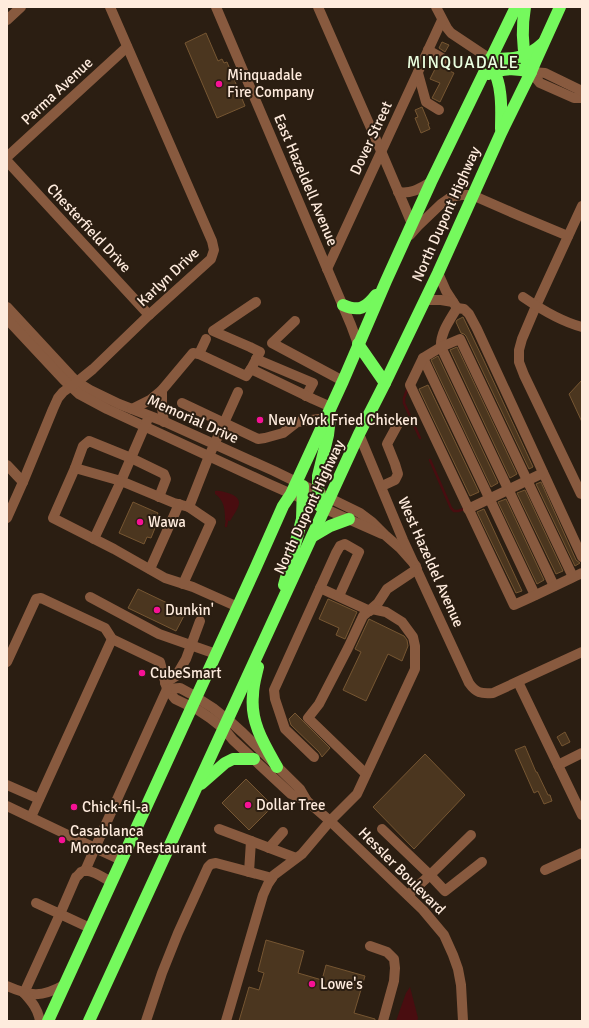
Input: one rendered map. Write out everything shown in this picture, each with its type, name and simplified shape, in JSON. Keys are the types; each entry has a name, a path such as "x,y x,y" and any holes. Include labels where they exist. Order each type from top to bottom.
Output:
{"highway":[{"name":"North Dupont Highway","path":"48,1021 284,506 299,484 328,412 431,182 516,7"},
{"path":"525,7 523,25 525,55 531,72"},
{"name":"North Dupont Highway","path":"89,1021 313,536 324,502 385,383 438,273 472,195 531,72 560,7"},
{"path":"501,132 500,92 495,71 490,59 514,58 525,55 537,49 544,42"},
{"path":"482,76 495,71 513,69 531,72"},
{"path":"343,306 349,308 360,308 369,304 386,281"},
{"path":"358,344 385,383"},
{"path":"324,502 318,476 328,435 328,412"},
{"path":"275,619 302,519 303,499 299,484"},
{"path":"313,536 330,526 349,519"},
{"path":"262,646 253,693 253,714 261,738 277,767"},
{"path":"196,789 225,763 233,759 254,759"}],"street":[{"path":"7,20 21,7"},
{"name":"Karlyn Drive","path":"7,518 24,482 58,398 211,259 214,250 212,241 110,7"},
{"name":"East Hazeldell Avenue","path":"216,7 358,344"},
{"path":"318,7 412,224"},
{"path":"436,7 442,20 451,33 490,59"},
{"name":"Dover Street","path":"327,268 442,20"},
{"name":"Parma Avenue","path":"7,157 127,47"},
{"path":"428,50 444,59"},
{"path":"531,72 545,72 582,91"},
{"path":"531,72 540,83 574,98 582,98"},
{"path":"418,73 426,102 439,110"},
{"name":"Chesterfield Drive","path":"7,161 149,315"},
{"path":"398,192 412,192 431,182"},
{"path":"402,246 418,226 441,204 451,197 461,195 472,195 568,236"},
{"path":"582,206 536,306 519,350 519,362 524,375 582,494"},
{"path":"438,273 446,291 455,305"},
{"path":"523,297 536,306 582,327"},
{"path":"425,300 441,300 464,309 469,314 582,556"},
{"path":"132,409 150,400 162,390 193,353 199,354 246,376 260,352 213,332 256,302"},
{"path":"455,305 440,341 440,347 554,586"},
{"name":"Memorial Drive","path":"7,307 74,384 79,394 92,402 291,494 303,499 324,502 360,513 400,548 417,568"},
{"name":"Memorial Drive","path":"7,319 74,384 132,409 150,415 299,484 349,519 385,536"},
{"path":"295,321 272,343 343,381"},
{"path":"199,354 206,339"},
{"path":"460,340 527,480 577,575 514,605 410,385 422,358 440,347 460,340"},
{"path":"422,358 535,595"},
{"path":"256,359 313,383 306,396"},
{"path":"251,369 306,396 328,412"},
{"path":"162,390 164,422"},
{"path":"150,569 210,456 238,392"},
{"path":"182,403 258,439 283,433 297,422 328,412"},
{"path":"94,539 150,415"},
{"path":"382,486 395,480 398,474 387,444 399,422"},
{"name":"West Hazeldel Avenue","path":"359,434 382,486 403,540 468,683 474,690 484,694 493,693 518,682"},
{"path":"159,497 166,480 164,474 131,458 89,441 83,446 53,518 114,549 165,578 194,587 238,607"},
{"path":"7,465 24,482"},
{"path":"75,468 121,481 184,506 211,522 183,584"},
{"path":"468,509 543,472"},
{"path":"314,757 285,729 275,699 274,690 340,546 345,544 359,552 339,596"},
{"path":"366,774 308,718 319,704 363,616 378,603 387,589 417,568"},
{"path":"226,1021 263,895 268,884 274,875 302,854 330,821 357,794 415,669 415,646 413,637 402,622 386,612 371,610 320,588"},
{"path":"90,597 159,634 216,654"},
{"path":"7,662 36,599 41,598 106,628 112,639 160,662 166,686"},
{"path":"85,871 166,686 176,676 186,659 200,622"},
{"path":"31,817 112,639"},
{"path":"582,652 518,682 582,815"},
{"name":"Hessler Boulevard","path":"166,686 175,699 194,702 213,708 226,725 233,740 291,794 307,801 330,821 424,910 444,935 458,969 461,985 463,1021"},
{"name":"Hessler Boulevard","path":"226,725 244,733 300,789 307,801"},
{"path":"558,765 582,753"},
{"path":"7,785 39,799"},
{"path":"7,806 121,860"},
{"path":"219,829 296,858"},
{"path":"382,829 445,891 482,862"},
{"path":"269,848 283,832"},
{"path":"408,895 471,835"},
{"path":"250,872 251,841"},
{"path":"545,870 582,853"},
{"path":"146,1021 162,973 178,933 208,867 211,864 216,863 272,878"},
{"path":"24,993 76,877 80,872 90,871 111,882"},
{"path":"36,903 90,928"},
{"path":"370,946 387,952 394,959 394,981 383,1021"},
{"path":"7,986 24,993 39,994 47,993 64,986"},
{"path":"24,993 35,1005 40,1021"}],"shaded area":[{"path":"215,491 234,495 239,501 239,505 230,521 225,520 223,505 218,496 215,494"},
{"path":"410,987 418,1018 417,1021 396,1021 406,993"}],"building":[{"name":"Minquadale Fire Company","path":"206,33 218,61 222,59 224,63 227,62 245,106 217,118 185,43"},
{"path":"442,42 449,45 445,52 439,48"},
{"path":"437,65 454,73 440,102 432,98 440,83 430,79"},
{"path":"422,107 430,129 421,133 415,118 418,117 415,110"},
{"path":"463,317 533,467 529,469 466,336 461,333 456,322"},
{"path":"457,347 517,474 510,478 450,350"},
{"path":"438,356 498,483 491,487 431,360"},
{"path":"582,380 582,422 569,394"},
{"path":"428,385 479,492 470,496 419,389"},
{"path":"541,482 576,560 580,563 575,566 536,484"},
{"path":"525,490 563,571 556,574 517,493"},
{"path":"506,499 544,580 537,584 498,502"},
{"name":"Wawa","path":"133,502 158,513 155,520 157,523 151,538 147,537 144,544 119,533"},
{"path":"484,509 522,591 516,593 477,512"},
{"name":"Dunkin'","path":"138,589 186,612 176,631 128,608"},
{"path":"328,599 357,612 345,639 336,635 339,628 319,619"},
{"path":"369,619 404,636 407,640 408,646 402,661 388,654 366,701 343,690 361,652 355,649"},
{"path":"295,713 330,748 322,757 319,752 291,725 289,719"},
{"path":"565,732 570,742 562,746 557,737"},
{"path":"525,746 536,772 552,801 544,804 538,791 534,793 515,750"},
{"path":"425,754 465,795 414,849 373,807"},
{"name":"Dollar Tree","path":"246,779 273,806 249,830 222,803"},
{"name":"Lowe's","path":"266,940 304,951 298,973 322,980 326,965 365,976 354,1013 375,1019 375,1021 239,1021 249,987 259,990 264,973 258,971"}],"waterway":[{"path":"407,390 404,403 420,438"},
{"path":"430,460 451,508 454,511 464,509"},
{"path":"226,526 227,520"}],"place":[{"name":"Minquadale Fire Company","path":"219,84"},
{"name":"New York Fried Chicken","path":"260,420"},
{"name":"Wawa","path":"140,522"},
{"name":"Dunkin'","path":"157,610"},
{"name":"CubeSmart","path":"142,673"},
{"name":"Dollar Tree","path":"248,805"},
{"name":"Chick-fil-a","path":"74,807"},
{"name":"Casablanca Moroccan Restaurant","path":"62,840"},
{"name":"Lowe's","path":"312,984"}],"district":[{"name":"MINQUADALE","path":"463,62"}]}
